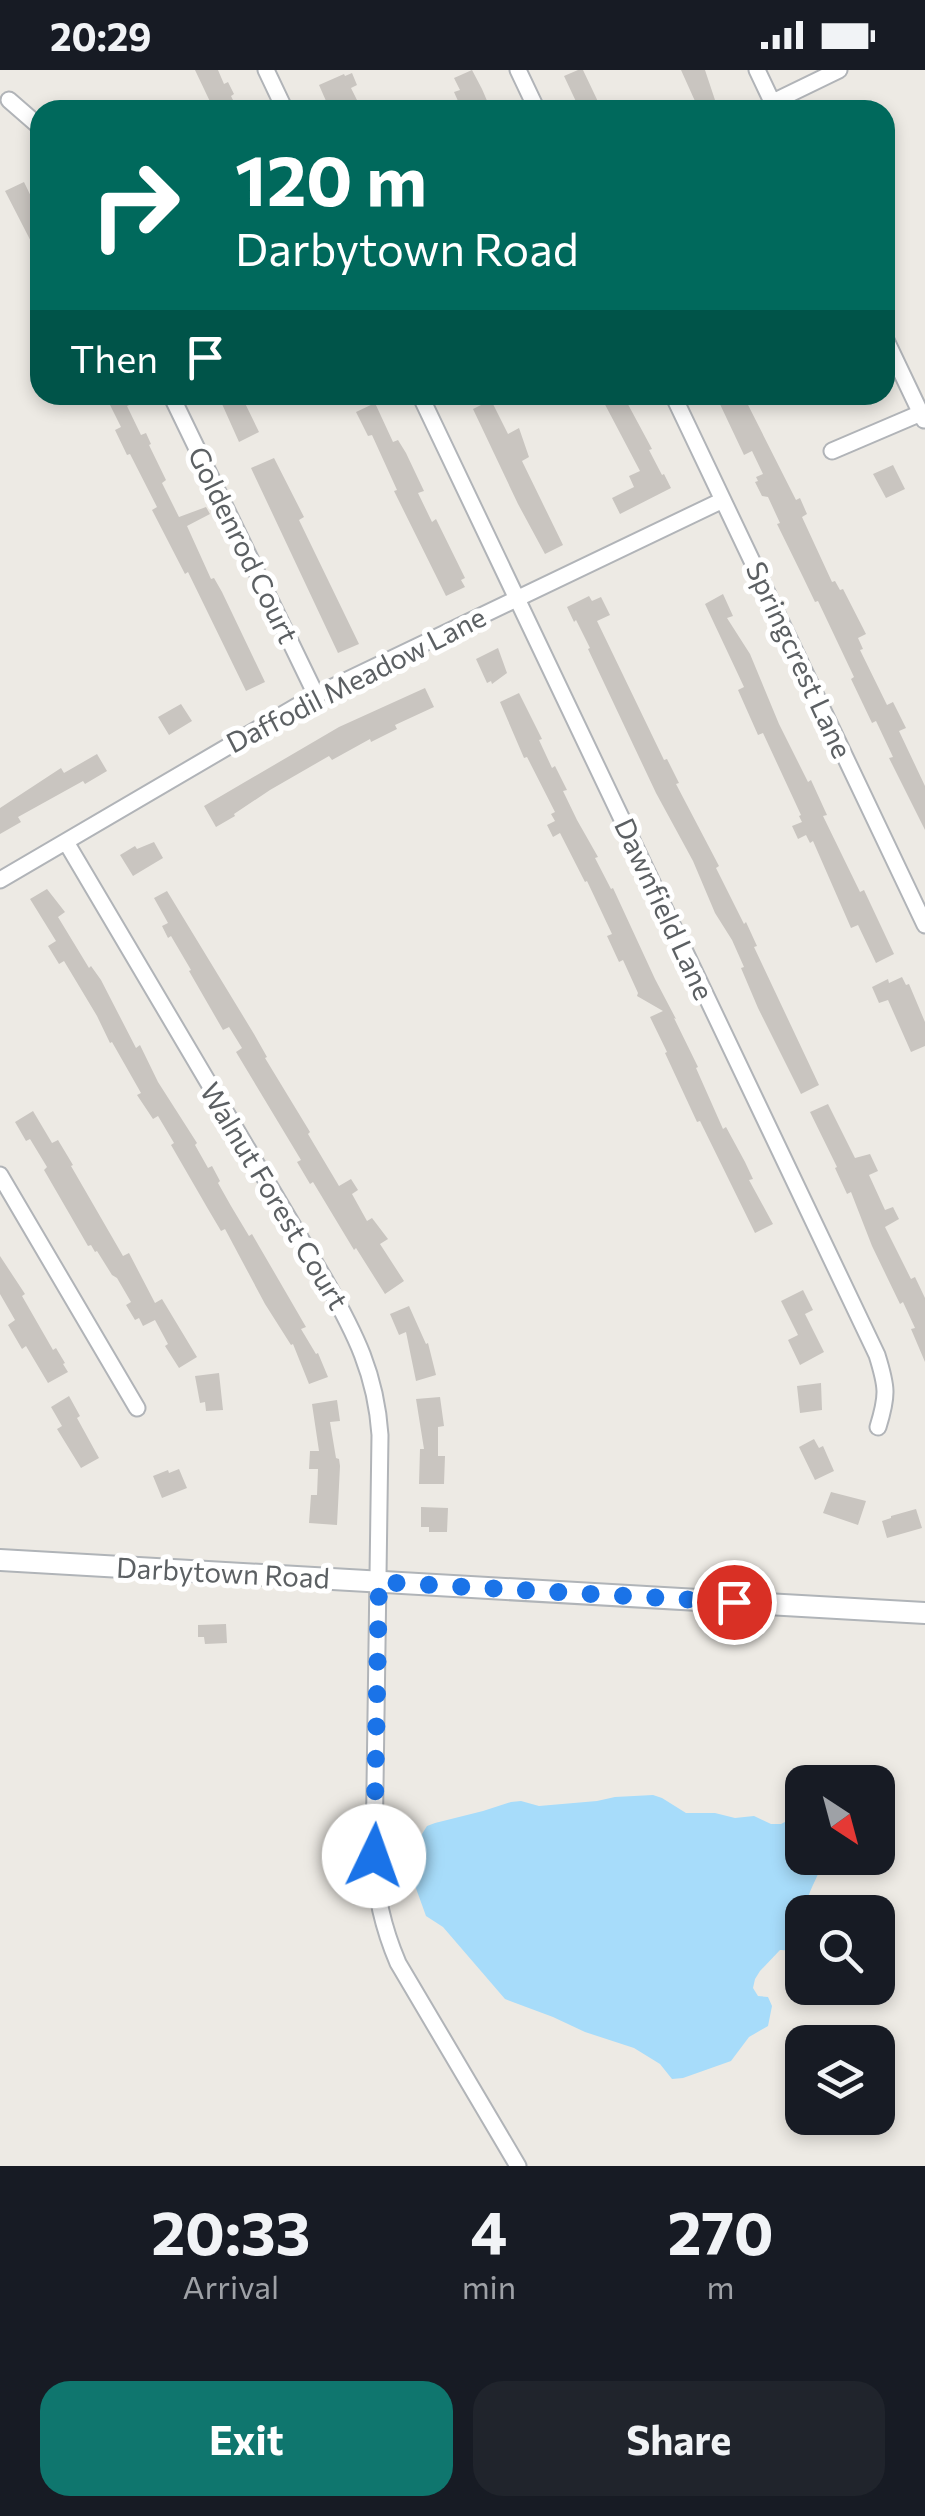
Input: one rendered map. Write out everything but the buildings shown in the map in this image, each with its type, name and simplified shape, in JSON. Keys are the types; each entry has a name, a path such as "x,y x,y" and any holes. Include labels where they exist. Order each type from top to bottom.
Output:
{"main road":[{"name":"Darbytown Road","path":"0,1560 925,1613"}],"street":[{"path":"266,70 280,100"},
{"path":"518,70 532,100"},
{"path":"757,70 771,100"},
{"path":"785,100 838,70"},
{"path":"10,100 30,118"},
{"path":"832,451 923,418 895,359"},
{"name":"Goldenrod Court","path":"176,405 316,695"},
{"name":"Dawnfield Lane","path":"425,405 876,1355 886,1390 878,1427"},
{"name":"Springcrest Lane","path":"678,405 925,924"},
{"name":"Daffodil Meadow Lane","path":"0,880 316,695 723,500"},
{"name":"Walnut Forest Court","path":"66,842 325,1280 364,1356 378,1418 374,1856 379,1909 398,1963 518,2166"},
{"path":"0,1175 137,1408"}],"water":[{"path":"653,1795 686,1813 754,1816 771,1824 785,1822 785,1875 817,1875 809,1895 785,1895 785,1950 780,1950 755,1979 753,1988 758,1996 768,1997 772,2006 768,2026 749,2037 731,2061 683,2078 672,2079 660,2064 634,2048 505,1999 443,1927 426,1916 409,1869 409,1860 422,1834 435,1823 511,1802 539,1806"}],"route":[{"path":"374,1856 379,1582 734,1602"}]}
